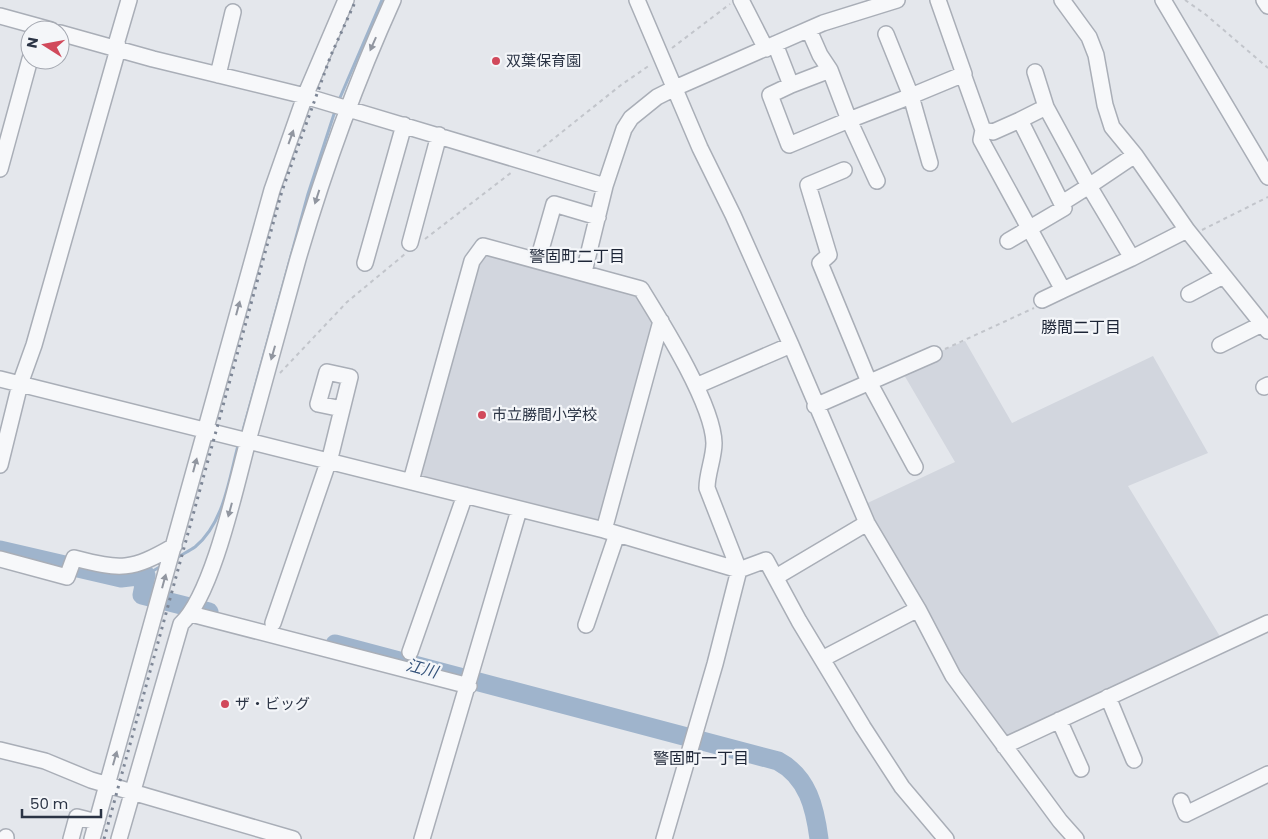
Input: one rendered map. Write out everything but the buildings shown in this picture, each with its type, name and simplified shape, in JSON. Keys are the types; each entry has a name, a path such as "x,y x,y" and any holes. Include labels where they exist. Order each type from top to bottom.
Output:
{"street":[{"path":"0,465 20,384 34,345 118,49 117,41 129,0"},
{"path":"92,839 272,190 304,96 346,0"},
{"path":"119,839 131,792 186,619 206,582 227,522 300,252 347,108 393,0"},
{"path":"637,0 791,346 815,406 867,523 918,609 953,676 1076,839"},
{"path":"741,0 791,85"},
{"path":"584,272 605,186 624,129 630,118 657,97 675,88 809,30 872,6 897,0"},
{"path":"938,0 984,130 982,140 1063,290"},
{"path":"1062,0 1089,37 1096,55 1105,104 1112,127 1135,154 1187,230 1265,327 1220,345"},
{"path":"1163,0 1268,177"},
{"path":"1264,0 1268,6"},
{"path":"218,75 232,12"},
{"path":"0,16 20,22"},
{"path":"809,30 820,55 830,70 849,120 877,181"},
{"path":"886,34 911,96 930,163"},
{"path":"70,36 347,108 605,186"},
{"path":"0,169 27,70"},
{"path":"830,70 770,95 789,145 963,74"},
{"path":"1035,72 1046,107 1089,186 1132,258"},
{"path":"984,130 992,132 1046,107"},
{"path":"1008,241 1064,208 1020,120"},
{"path":"365,263 404,125"},
{"path":"414,245 439,135"},
{"path":"1062,203 1135,154"},
{"path":"844,170 808,185 829,255 820,263 869,382 915,467"},
{"path":"538,260 554,204 598,216"},
{"path":"1042,300 1187,230"},
{"path":"411,481 472,261 483,246 641,289 661,321 696,386 714,444 707,478 707,488 738,570 715,664 664,839"},
{"path":"1189,294 1223,276"},
{"path":"586,625 661,321"},
{"path":"696,386 791,346"},
{"path":"815,406 934,354"},
{"path":"0,379 610,532 738,570 766,560 822,659 902,787 946,839"},
{"path":"273,623 328,462 342,409"},
{"path":"410,652 465,496"},
{"path":"422,839 520,510"},
{"path":"776,577 867,523"},
{"path":"0,560 66,577 74,558 111,567 127,567 147,562 174,546"},
{"path":"822,659 918,609"},
{"path":"155,616 186,619 469,686"},
{"path":"1004,746 1268,623"},
{"path":"1108,697 1134,760"},
{"path":"1059,720 1081,769"},
{"path":"0,750 45,761 108,785 293,839"},
{"path":"1181,801 1186,814 1268,774"},
{"path":"71,839 77,817 97,822"}],"path":[{"path":"279,374 346,302 414,245 525,162 621,84 662,57 736,0"},
{"path":"1185,0 1205,14 1268,68"}],"shaded area":[{"path":"483,246 641,289 661,321 604,530 411,481"},
{"path":"965,341 1012,423 1153,356 1208,453 1128,486 1224,643 1004,746 859,507 955,462 900,368"}],"waterway":[{"path":"339,100 382,0"},
{"path":"242,434 308,194 335,111"},
{"path":"175,559 195,547 213,525 229,484 239,442"},
{"name":"江川","path":"0,550 121,578 146,575 142,595 209,612"},
{"path":"146,575 163,565"},
{"name":"江川","path":"335,644 778,761 796,776 808,794 815,816 819,839"}],"railway":[{"path":"104,839 282,191 331,55 356,0"}],"place":[{"name":"双葉保育園","path":"496,61"},
{"name":"市立勝間小学校","path":"482,415"},
{"name":"ザ・ビッグ","path":"225,704"}],"district":[{"name":"警固町二丁目","path":"577,256"},
{"name":"勝間二丁目","path":"1081,327"},
{"name":"警固町一丁目","path":"701,758"}]}
